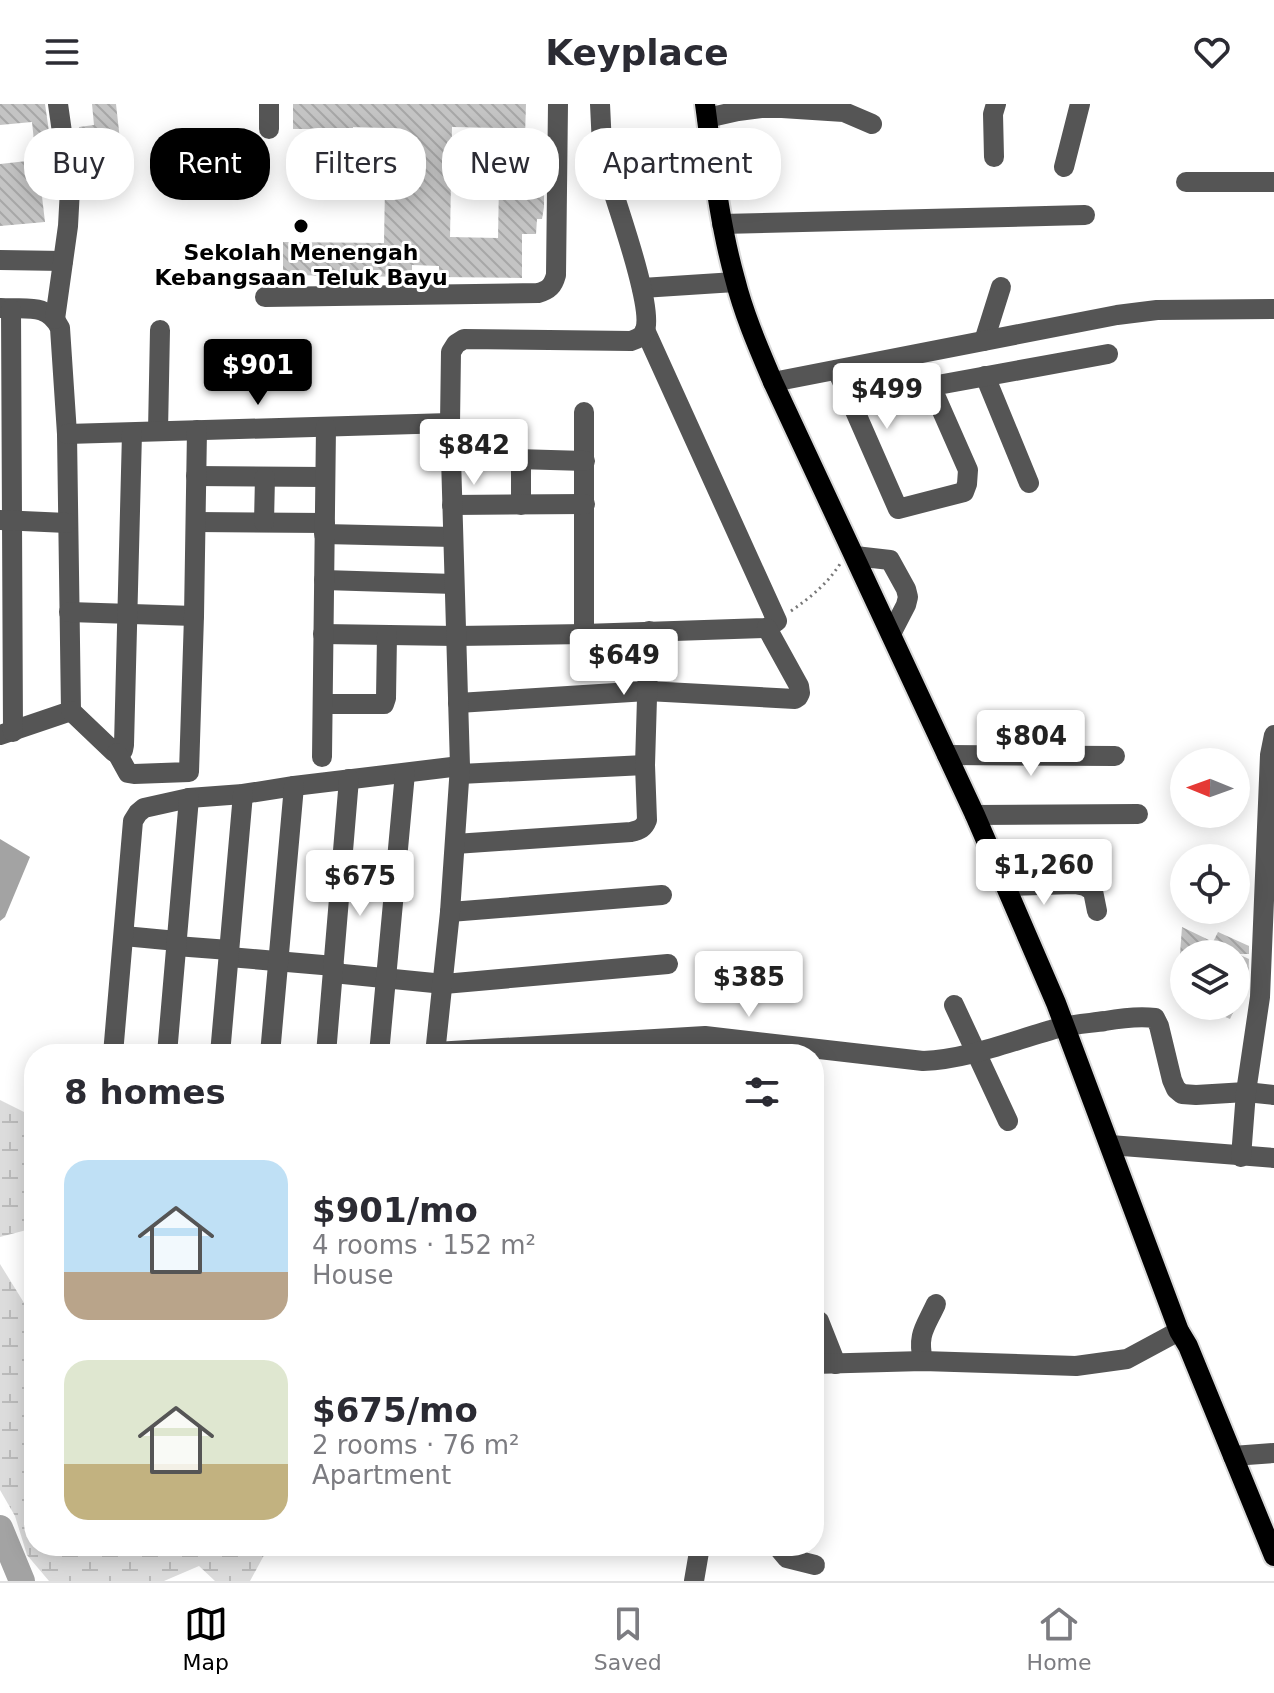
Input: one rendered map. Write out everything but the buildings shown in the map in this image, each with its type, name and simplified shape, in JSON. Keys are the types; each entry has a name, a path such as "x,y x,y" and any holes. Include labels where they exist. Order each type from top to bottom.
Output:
{"main road":[{"path":"706,111 722,224 735,282 753,335 1006,886 1065,1026 1179,1331 1188,1346 1274,1556"}],"street":[{"path":"55,319 70,189 58,104"},
{"path":"269,104 269,128"},
{"path":"265,297 538,293 548,290 556,275 558,104"},
{"path":"436,1044 444,984 460,770 450,423 451,352 464,339 631,341 640,338 645,330 662,287 605,166 600,104"},
{"path":"994,157 993,114 996,104"},
{"path":"1064,167 1080,104"},
{"path":"706,111 738,111 761,106 808,107 844,112 872,124"},
{"path":"1186,182 1274,182"},
{"path":"722,224 1085,215"},
{"path":"0,260 63,261"},
{"path":"662,287 735,282"},
{"path":"984,341 1001,287"},
{"path":"71,711 6,734 6,308 41,310 49,313 60,328 67,434 71,711 117,753 128,773 189,772 197,430"},
{"path":"773,382 1117,315 1157,310 1274,309"},
{"path":"158,431 160,330"},
{"path":"323,634 584,634 767,628 777,621 645,330"},
{"path":"850,401 1108,354"},
{"path":"837,370 898,509 964,492 967,484 968,470 931,386"},
{"path":"985,376 1029,483"},
{"path":"584,412 584,634"},
{"path":"67,434 450,423"},
{"path":"322,757 326,427"},
{"path":"117,753 123,750 124,745 132,433"},
{"path":"451,457 585,461"},
{"path":"521,459 521,505"},
{"path":"196,476 325,477"},
{"path":"264,522 265,477"},
{"path":"452,505 585,504"},
{"path":"6,520 67,523"},
{"path":"196,522 264,522 453,537"},
{"path":"853,552 890,560 906,589 906,605 891,634"},
{"path":"324,580 454,584"},
{"path":"69,612 194,616"},
{"path":"458,703 647,691 795,699 800,693 799,686 767,628"},
{"path":"455,844 639,830 645,826 649,631"},
{"path":"323,704 384,704 387,635"},
{"path":"1241,1157 1246,1092 1267,998 1270,755 1274,735"},
{"path":"947,755 1115,756"},
{"path":"114,1044 133,821 144,808 189,798 405,773 645,765"},
{"path":"380,1044 405,773"},
{"path":"327,1044 349,779"},
{"path":"271,1044 294,786"},
{"path":"221,1044 243,794"},
{"path":"168,1044 189,798"},
{"path":"975,815 1138,814"},
{"path":"1006,886 1085,886 1093,891 1097,911"},
{"path":"450,912 662,895"},
{"path":"124,936 386,979 444,984 668,964"},
{"path":"954,1005 1008,1121"},
{"path":"824,1054 939,1061 1065,1026 1132,1017 1155,1018 1172,1080 1182,1094 1246,1092 1274,1095"},
{"path":"1110,1145 1274,1158"},
{"path":"923,1361 920,1342 936,1304"},
{"path":"824,1364 923,1361 1076,1366 1127,1359 1179,1331"},
{"path":"824,1334 836,1364"},
{"path":"1233,1456 1274,1453"},
{"path":"694,1581 698,1556"},
{"path":"785,1556 815,1565"}],"path":[{"path":"801,604 827,582 853,552"}],"green space":[{"path":"0,1100 24,1112 24,1231 0,1237"},
{"path":"0,1264 24,1303 24,1545 15,1516 0,1490"},
{"path":"28,1556 264,1556 250,1581 215,1581 199,1566 164,1581 49,1581"}],"shaded area":[{"path":"0,839 30,857 5,917 0,921"}],"waterway":[{"path":"0,1528 22,1581"}],"place":[{"name":"Sekolah Menengah Kebangsaan Teluk Bayu","path":"301,226"}]}
